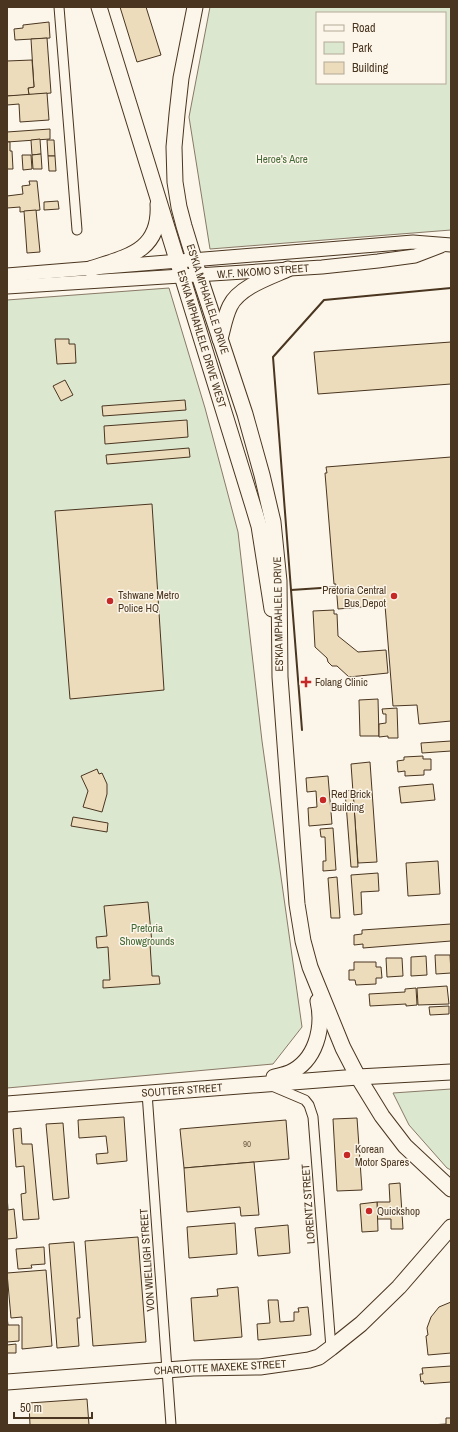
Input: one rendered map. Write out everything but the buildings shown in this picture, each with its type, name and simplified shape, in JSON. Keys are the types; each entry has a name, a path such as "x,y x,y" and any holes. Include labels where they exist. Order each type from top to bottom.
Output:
{"main road":[{"name":"ES'KIA MPHAHLELE DRIVE","path":"195,7 181,78 174,147 175,182 179,206 194,260 249,429 273,522 277,551 280,604 280,678 297,904 303,941 310,967 343,1048 358,1077 382,1116 405,1146 451,1189"},
{"name":"ES'KIA MPHAHLELE DRIVE WEST","path":"98,9 157,192 259,526 269,584 280,678"},
{"path":"90,269 128,256 146,245 153,234 157,218 157,192"},
{"name":"W.F. NKOMO STREET","path":"7,275 413,242 448,245"},
{"name":"W.F. NKOMO STREET","path":"7,287 199,276 378,261 415,256 448,245"},
{"path":"220,339 230,305 236,297 262,281 288,269"},
{"path":"228,1087 287,1074 300,1066 310,1055 317,1042 320,1018 319,1005 310,967"},
{"name":"SOUTTER STREET","path":"7,1104 358,1077 451,1072"},
{"name":"CHARLOTTE MAXEKE STREET","path":"7,1382 193,1368 260,1367 301,1362 319,1357 361,1324 399,1287 448,1233"}],"street":[{"path":"59,7 77,230"},
{"name":"LORENTZ STREET","path":"267,1084 305,1100 309,1105 313,1117 331,1348"},
{"name":"VON WIELLIGH STREET","path":"147,1093 170,1425"}],"green space":[{"name":"Heroe's Acre","path":"210,7 451,7 451,230 210,249 189,117"},
{"name":"Pretoria Showgrounds","path":"169,288 205,408 238,532 262,741 302,1027 273,1064 7,1088 7,300"},
{"path":"451,1089 451,1170 447,1168 409,1125 393,1093"}],"wall":[{"path":"336,587 291,590 273,357 324,300 451,288"},
{"path":"291,590 302,730"}],"place":[{"name":"Pretoria Central Bus Depot","path":"394,596"},
{"name":"Tshwane Metro Police HQ","path":"110,601"},
{"name":"Folang Clinic","path":"306,682"},
{"name":"Red Brick Building","path":"323,800"},
{"name":"Korean Motor Spares","path":"347,1155"},
{"name":"Quickshop","path":"369,1211"}]}
